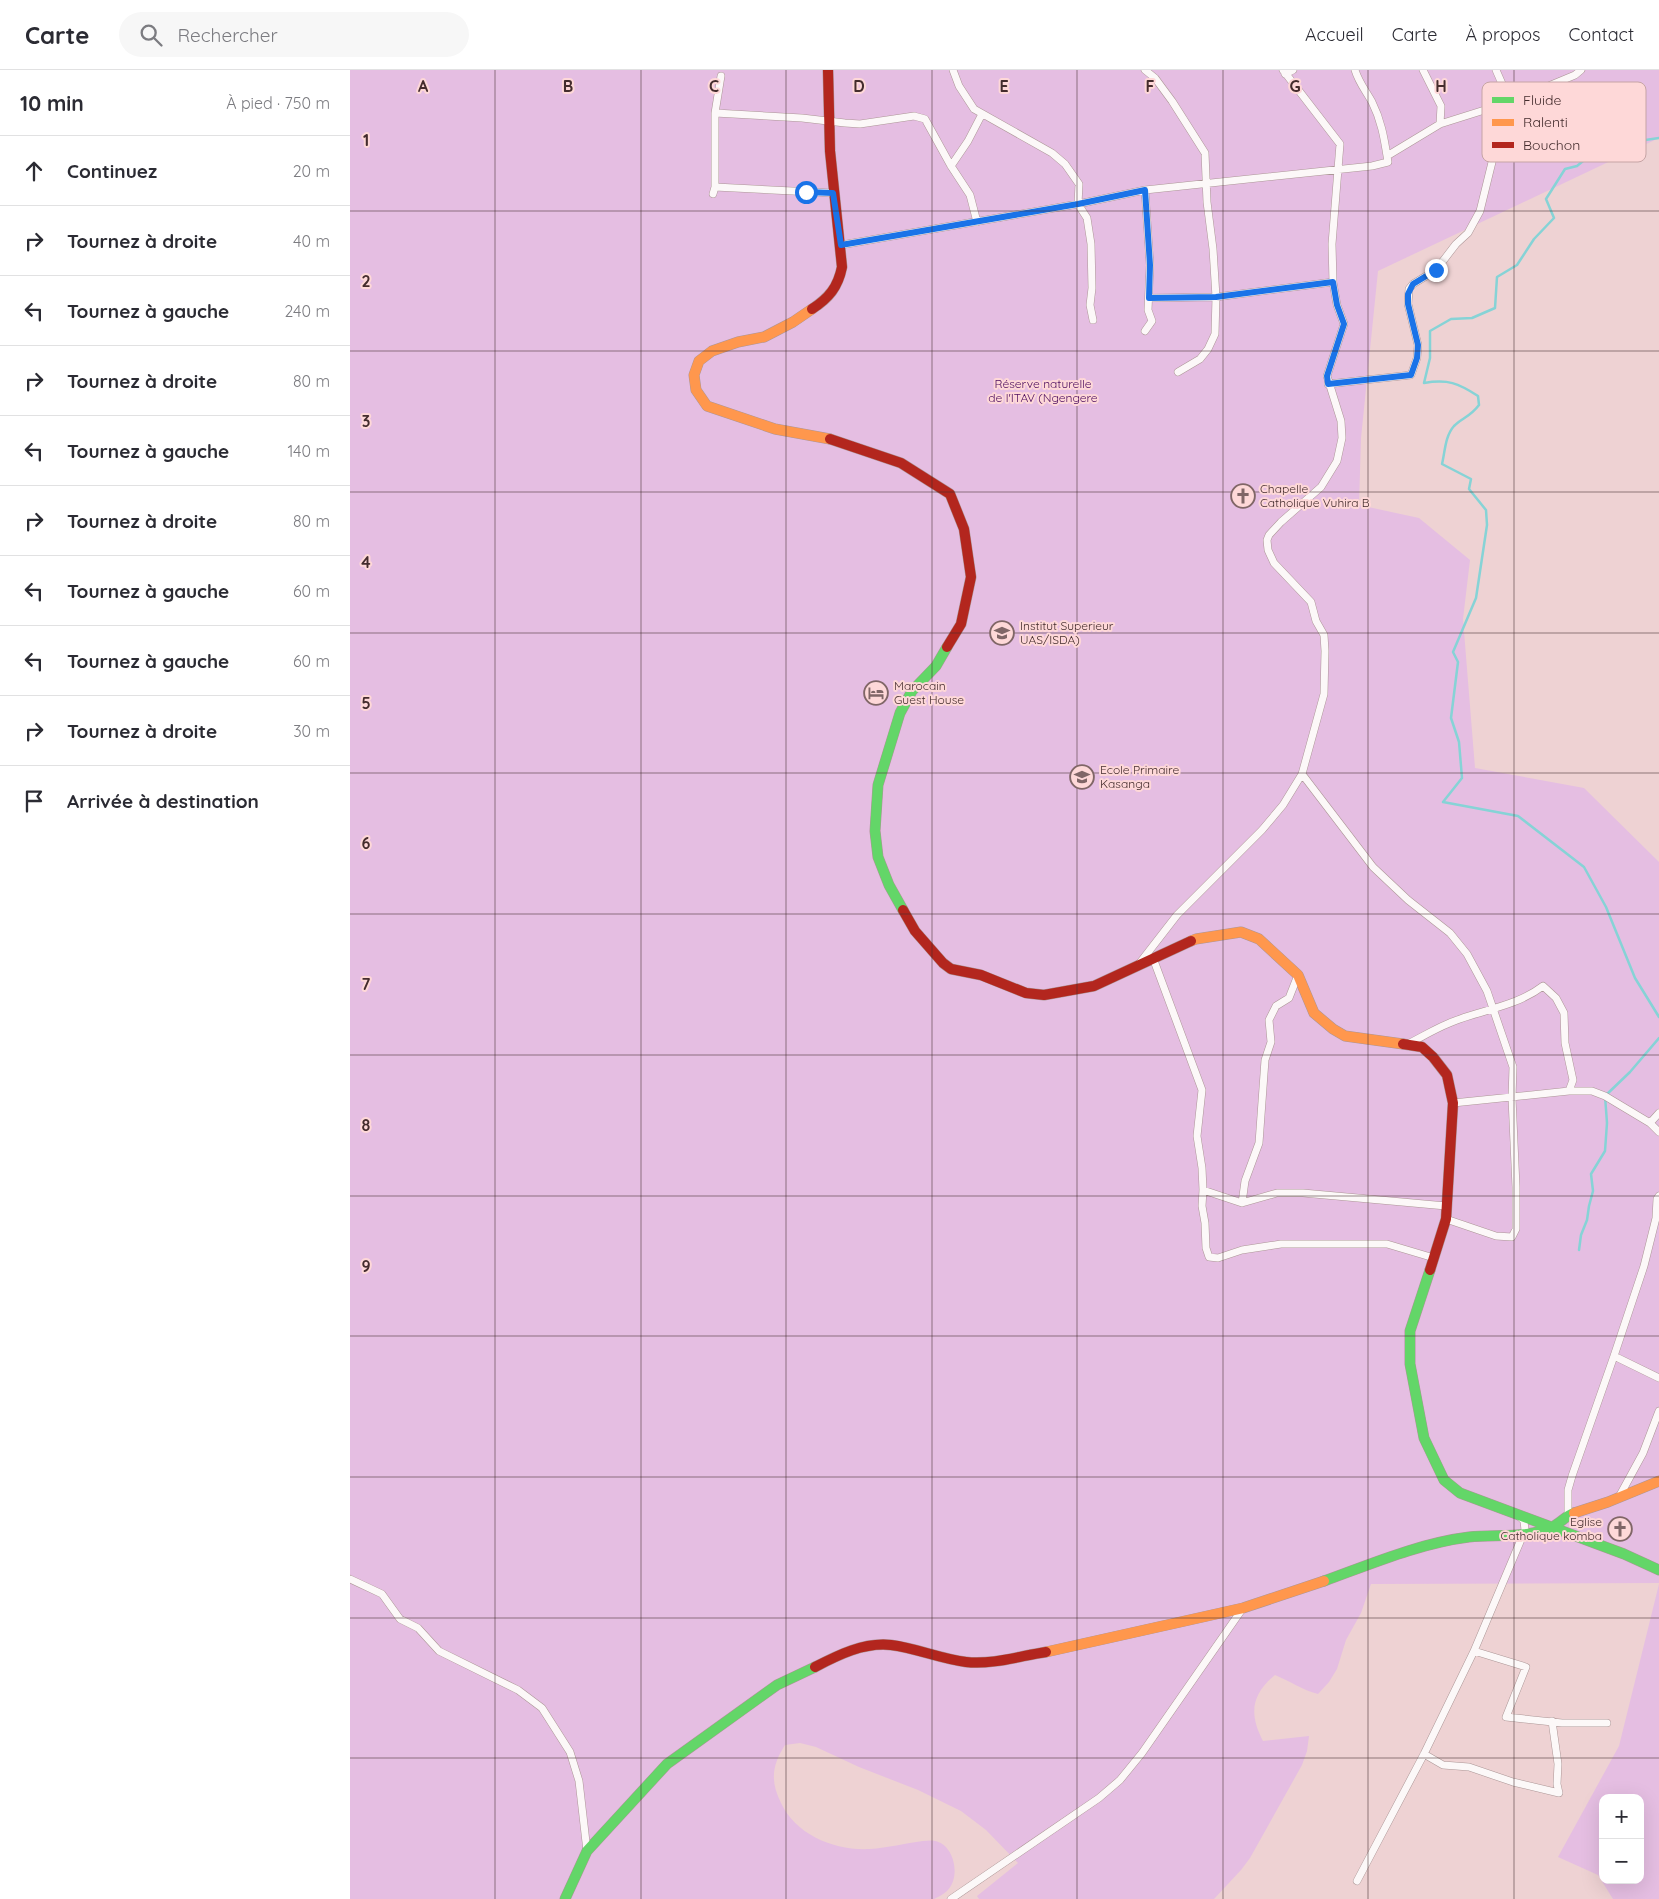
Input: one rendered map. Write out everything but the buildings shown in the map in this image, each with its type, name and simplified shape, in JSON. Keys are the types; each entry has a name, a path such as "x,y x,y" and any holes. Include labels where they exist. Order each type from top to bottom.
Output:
{"street":[{"path":"828,70 833,193 841,245 842,267 839,282 824,301 793,322 764,337 738,342 712,351 699,361 694,375 696,390 707,406 775,429 839,442 902,463 950,494 964,529 971,577 961,624 936,666 912,691 900,713 878,785 876,830 878,857 914,931 943,963 951,969 981,975 1026,994 1044,995 1094,986 1138,964 1196,939 1240,932 1259,939 1298,975 1314,1013 1333,1029 1345,1036 1404,1046 1422,1047 1447,1076 1453,1103 1446,1219 1410,1331 1410,1364 1424,1438 1435,1464 1444,1480 1460,1493 1624,1554 1659,1570"},
{"path":"954,70 959,86 974,109 1052,153 1065,164 1080,184 1078,204 1087,218 1091,244 1092,288 1090,305 1094,320"},
{"path":"1145,70 1155,78 1172,101 1205,153 1216,297 1215,334 1208,349 1200,359 1178,372"},
{"path":"1138,964 1176,915 1262,830 1283,805 1302,774 1324,694 1324,635 1316,621 1311,602 1274,563 1268,550 1267,540 1281,522 1321,487 1338,461 1342,438 1341,422 1327,376 1344,324 1337,305 1333,282 1332,244 1340,144 1284,72 1293,70"},
{"path":"841,245 1078,204 1145,190 1372,166 1388,162 1383,128 1371,101 1358,81 1355,70"},
{"path":"1423,70 1441,106 1440,124"},
{"path":"1496,70 1501,82"},
{"path":"1558,82 1575,75 1581,70"},
{"path":"721,76 715,113 714,190 833,193"},
{"path":"1387,156 1440,124 1482,111"},
{"path":"715,113 802,118 860,124 914,116 925,119 951,166 970,195 977,222"},
{"path":"951,166 968,141 982,114"},
{"path":"1328,384 1411,375 1416,362 1418,345 1408,304 1409,289 1413,284 1436,270 1456,244 1468,233 1480,211 1492,162"},
{"path":"1145,190 1150,265 1148,310 1152,321 1145,331"},
{"path":"1149,298 1216,297 1333,282"},
{"path":"1302,774 1373,867 1408,900 1450,933 1467,954 1494,1010 1513,1067 1512,1098 1516,1187 1516,1229 1514,1234 1512,1237 1496,1236 1446,1219"},
{"path":"1153,958 1202,1090 1197,1136 1202,1168 1202,1206 1206,1248 1209,1257 1218,1258 1242,1250 1281,1244 1388,1244 1434,1258"},
{"path":"1242,1203 1244,1181 1259,1143 1265,1060 1271,1042 1269,1020 1276,1006 1289,998 1298,975"},
{"path":"1404,1046 1459,1019 1494,1010 1543,986 1556,998 1564,1013 1565,1043 1574,1080 1570,1091"},
{"path":"1453,1103 1570,1091 1592,1091 1605,1096 1650,1122 1659,1132"},
{"path":"1650,1122 1659,1113"},
{"path":"1203,1190 1242,1203 1277,1193 1303,1193 1446,1206"},
{"path":"1568,1515 1568,1490 1644,1266 1656,1218 1657,1199 1659,1196"},
{"path":"1614,1356 1659,1378"},
{"path":"1618,1497 1643,1453 1659,1411"},
{"path":"564,1899 587,1851 667,1764 777,1685 844,1652 876,1645 891,1646 965,1662 990,1662 1060,1649 1243,1608 1422,1547 1469,1537 1522,1535 1553,1527 1568,1515 1608,1502 1659,1481"},
{"path":"1358,1881 1424,1754 1502,1589 1525,1525 1515,1512"},
{"path":"350,1579 382,1594 400,1619 418,1628 439,1651 518,1690 542,1708 570,1752 579,1781 587,1851"},
{"path":"951,1899 1099,1798 1120,1780 1142,1753 1243,1608"},
{"path":"1474,1651 1526,1666 1506,1717 1608,1724"},
{"path":"1424,1754 1443,1765 1469,1767 1513,1782 1559,1793 1557,1784 1558,1764 1552,1721"}],"green space":[{"name":"Réserve naturelle de l'ITAV (Ngengere","path":"350,70 1659,70 1659,138 1646,144 1646,82 1482,82 1482,162 1608,162 1378,271 1361,438 1359,505 1419,518 1470,560 1463,619 1475,768 1584,788 1659,862 1659,1583 1371,1584 1361,1613 1346,1640 1337,1669 1318,1694 1275,1675 1267,1682 1257,1698 1254,1714 1263,1741 1309,1736 1307,1751 1302,1765 1250,1858 1214,1899 979,1899 977,1896 1018,1863 986,1830 961,1811 918,1790 859,1767 816,1747 800,1743 785,1745 777,1759 774,1773 777,1795 796,1824 818,1839 830,1844 857,1849 883,1848 930,1841 942,1844 951,1855 955,1871 954,1878 947,1891 934,1899 350,1899"},
{"path":"1659,1584 1659,1899 1613,1899 1604,1884 1644,1884 1644,1794 1599,1794 1599,1877 1558,1857 1619,1746"}],"waterway":[{"path":"1646,140 1659,138"},
{"path":"1443,802 1462,778 1459,742 1451,718 1458,662 1453,652 1476,598 1487,525 1486,510 1469,489 1471,479 1442,464 1447,439 1451,430 1479,405 1478,396 1452,383 1424,383 1430,358 1430,331 1451,319 1472,318 1495,308 1497,277 1517,265 1534,239 1554,218 1546,199 1565,169 1577,166 1582,162"},
{"path":"1443,802 1518,816 1584,867 1606,907 1635,978 1659,1017"},
{"path":"1579,1250 1581,1235 1587,1220 1593,1191 1591,1174 1605,1151 1607,1123 1605,1096 1630,1072 1659,1038"}],"traffic: fast":[{"path":"903,910 889,885 878,857 875,831 878,785 900,713 912,691 936,666 947,647"},
{"path":"1430,1270 1410,1331 1410,1364 1424,1438 1444,1480 1460,1493 1624,1554 1659,1570"},
{"path":"1324,1581 1432,1544 1469,1537 1522,1535 1542,1531 1574,1513"},
{"path":"565,1899 587,1851 667,1764 777,1685 815,1667"}],"traffic: slow":[{"path":"812,309 793,322 764,337 738,342 712,351 699,361 694,375 696,390 707,406 775,429 830,439"},
{"path":"1191,941 1241,932 1259,939 1298,975 1314,1013 1333,1029 1345,1036 1403,1044"},
{"path":"1574,1513 1608,1502 1659,1481"},
{"path":"1046,1652 1243,1608 1324,1581"}],"traffic: jam":[{"path":"812,309 832,291 842,267 830,151 828,70"},
{"path":"830,439 901,463 950,494 964,529 971,577 961,624 947,647"},
{"path":"903,910 915,931 943,963 951,969 981,975 1026,993 1044,995 1094,986 1191,941"},
{"path":"1403,1044 1422,1047 1433,1057 1447,1075 1453,1103 1446,1219 1430,1270"},
{"path":"815,1667 852,1650 871,1645 900,1646 957,1661 976,1663 1046,1652"}],"place":[{"name":"Chapelle Catholique Vuhira B","path":"1243,496"},
{"name":"Institut Superieur UAS/ISDA)","path":"1002,633"},
{"name":"Marocain Guest House","path":"876,693"},
{"name":"Ecole Primaire Kasanga","path":"1082,777"},
{"name":"Eglise Catholique komba","path":"1620,1529"}],"route":[{"path":"806,192 833,193 841,245 1078,204 1145,190 1151,280 1149,298 1216,297 1333,282 1337,305 1344,324 1327,376 1328,384 1411,375 1417,358 1418,345 1408,304 1409,289 1413,284 1436,270"}]}
